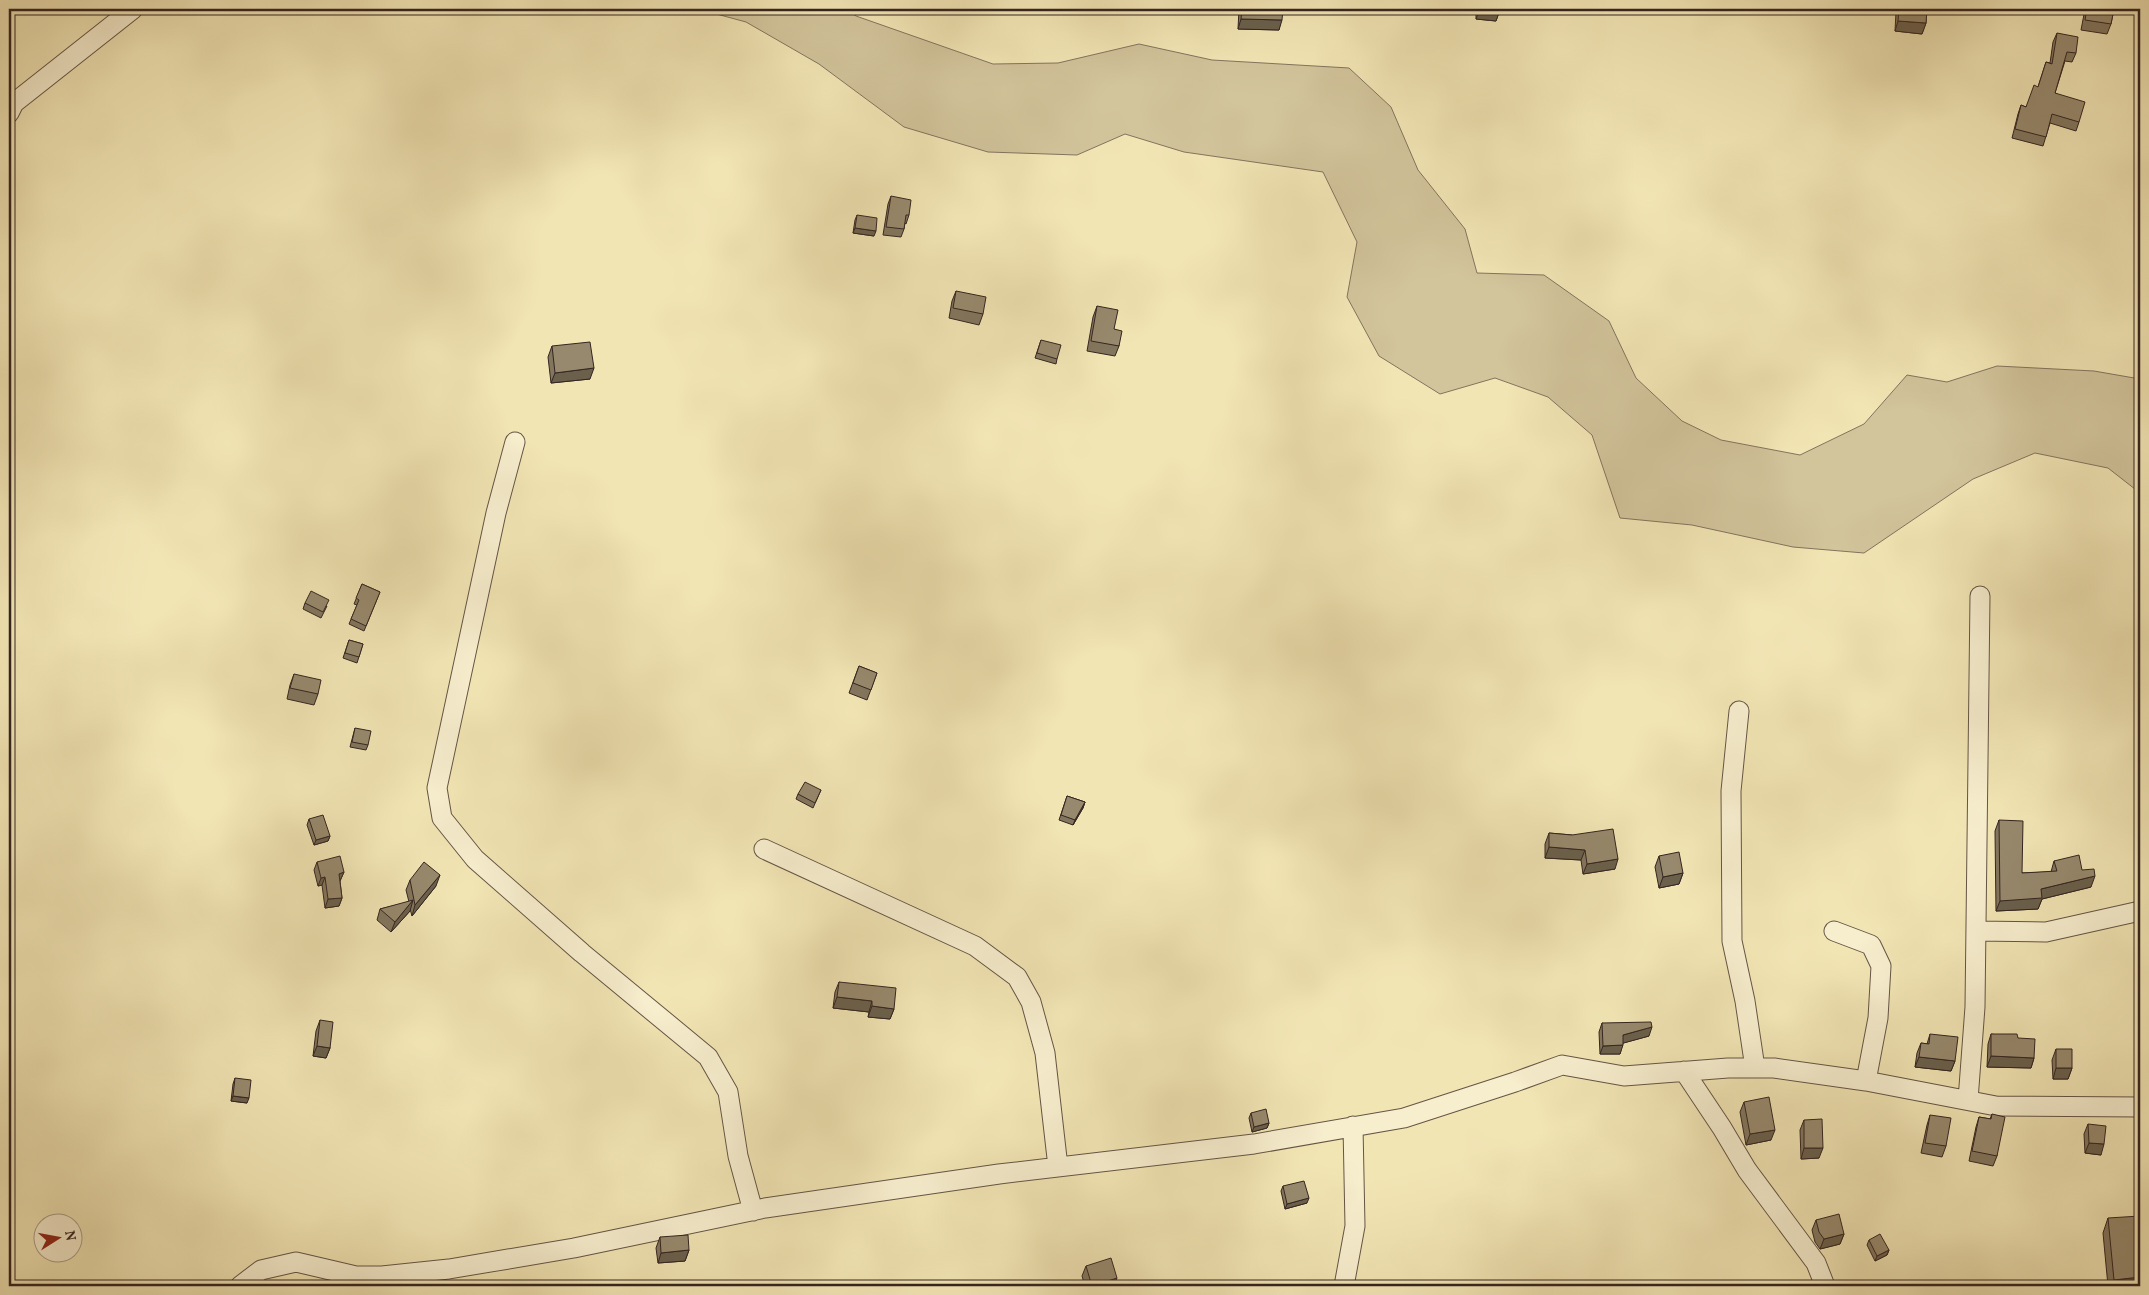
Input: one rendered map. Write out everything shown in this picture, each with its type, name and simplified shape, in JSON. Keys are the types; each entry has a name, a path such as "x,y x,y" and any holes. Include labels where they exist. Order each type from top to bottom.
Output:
{"street":[{"path":"11,108 133,9"},
{"path":"515,442 496,513 437,788 442,818 475,859 582,953 708,1057 728,1092 738,1156 753,1210"},
{"path":"1968,1100 1975,1007 1980,596"},
{"path":"1739,711 1731,791 1732,941 1745,1001 1755,1068"},
{"path":"764,849 975,946 1017,978 1031,1002 1045,1054 1058,1167"},
{"path":"1976,931 2046,932 2140,912"},
{"path":"1834,931 1871,945 1881,966 1878,1018 1866,1080"},
{"path":"240,1286 261,1270 296,1262 356,1276 382,1276 449,1269 574,1248 753,1210 1058,1167 1254,1144 1404,1118 1515,1082 1562,1064 1624,1076 1728,1068 1774,1068 1866,1080 1996,1106 2140,1107"},
{"path":"1684,1071 1722,1128 1746,1170 1816,1263 1825,1286"},
{"path":"1344,1286 1355,1226 1353,1126"}],"shaded area":[{"path":"698,9 846,9 856,16 993,64 1058,63 1139,44 1212,60 1349,68 1391,107 1418,170 1465,229 1477,273 1544,275 1609,321 1636,378 1682,421 1721,440 1800,455 1864,424 1907,375 1947,382 1997,366 2094,371 2140,379 2140,493 2108,468 2035,453 1973,479 1864,553 1793,547 1692,525 1620,518 1592,435 1548,397 1495,378 1440,394 1379,356 1347,297 1357,242 1323,172 1184,152 1125,134 1077,155 988,152 904,127 819,64 746,22"}],"building":[{"path":"1242,9 1283,9 1282,20 1241,19"},
{"path":"1899,9 1927,9 1926,23 1898,21"},
{"path":"2087,9 2114,9 2111,24 2085,20"},
{"path":"2057,33 2078,37 2076,53 2067,52 2055,93 2085,102 2079,122 2052,114 2046,137 2015,129 2021,105 2026,107 2034,85 2038,87 2046,62 2052,64"},
{"path":"891,196 911,200 909,215 906,215 904,229 886,227"},
{"path":"857,215 877,218 876,231 855,228"},
{"path":"956,291 986,297 983,314 953,308"},
{"path":"1097,306 1118,310 1114,329 1122,331 1119,346 1091,341"},
{"path":"1041,340 1061,345 1057,359 1037,353"},
{"path":"590,342 594,368 555,373 552,346"},
{"path":"362,584 380,592 366,626 351,619 359,600 356,598"},
{"path":"311,591 329,600 323,612 305,603"},
{"path":"349,640 363,644 359,657 345,653"},
{"path":"859,666 877,673 871,690 853,683"},
{"path":"294,674 321,680 318,694 290,688"},
{"path":"355,728 371,731 368,745 352,742"},
{"path":"805,782 821,790 815,803 798,794"},
{"path":"1067,796 1085,802 1075,820 1061,815"},
{"path":"323,815 330,836 316,840 309,819"},
{"path":"1999,820 2023,821 2022,873 2057,871 2054,861 2079,855 2082,870 2094,869 2095,876 2041,889 2042,898 2000,901"},
{"path":"1613,829 1618,859 1587,864 1585,850 1549,847 1549,833 1572,835"},
{"path":"1679,852 1683,873 1663,877 1659,856"},
{"path":"340,856 344,872 339,874 342,898 328,899 325,877 321,878 317,862"},
{"path":"424,862 440,875 415,905 410,880"},
{"path":"413,900 395,922 380,909"},
{"path":"839,982 896,988 894,1009 872,1006 872,1001 837,997"},
{"path":"320,1020 333,1022 330,1048 317,1046"},
{"path":"1651,1022 1652,1027 1623,1035 1623,1045 1603,1046 1602,1023"},
{"path":"1930,1034 1958,1037 1955,1061 1919,1057 1921,1043 1929,1044"},
{"path":"1991,1034 2017,1034 2018,1038 2035,1039 2034,1058 1991,1056"},
{"path":"2056,1049 2072,1049 2072,1068 2056,1068"},
{"path":"235,1078 251,1080 249,1098 233,1096"},
{"path":"1769,1097 1775,1130 1750,1134 1744,1102"},
{"path":"1266,1109 1269,1123 1254,1127 1251,1113"},
{"path":"1992,1114 2005,1117 1997,1156 1972,1151 1979,1117 1991,1119"},
{"path":"1930,1115 1951,1118 1946,1146 1925,1143"},
{"path":"1822,1119 1823,1148 1804,1148 1804,1120"},
{"path":"2088,1124 2106,1126 2104,1144 2089,1143"},
{"path":"1304,1181 1309,1198 1287,1204 1283,1186"},
{"path":"1839,1214 1844,1234 1824,1239 1819,1232 1816,1220"},
{"path":"2140,1216 2140,1277 2114,1280 2108,1218"},
{"path":"1880,1234 1889,1250 1877,1256 1869,1240"},
{"path":"688,1235 689,1250 661,1253 660,1237"},
{"path":"1111,1258 1117,1278 1092,1286 1086,1266"}]}
